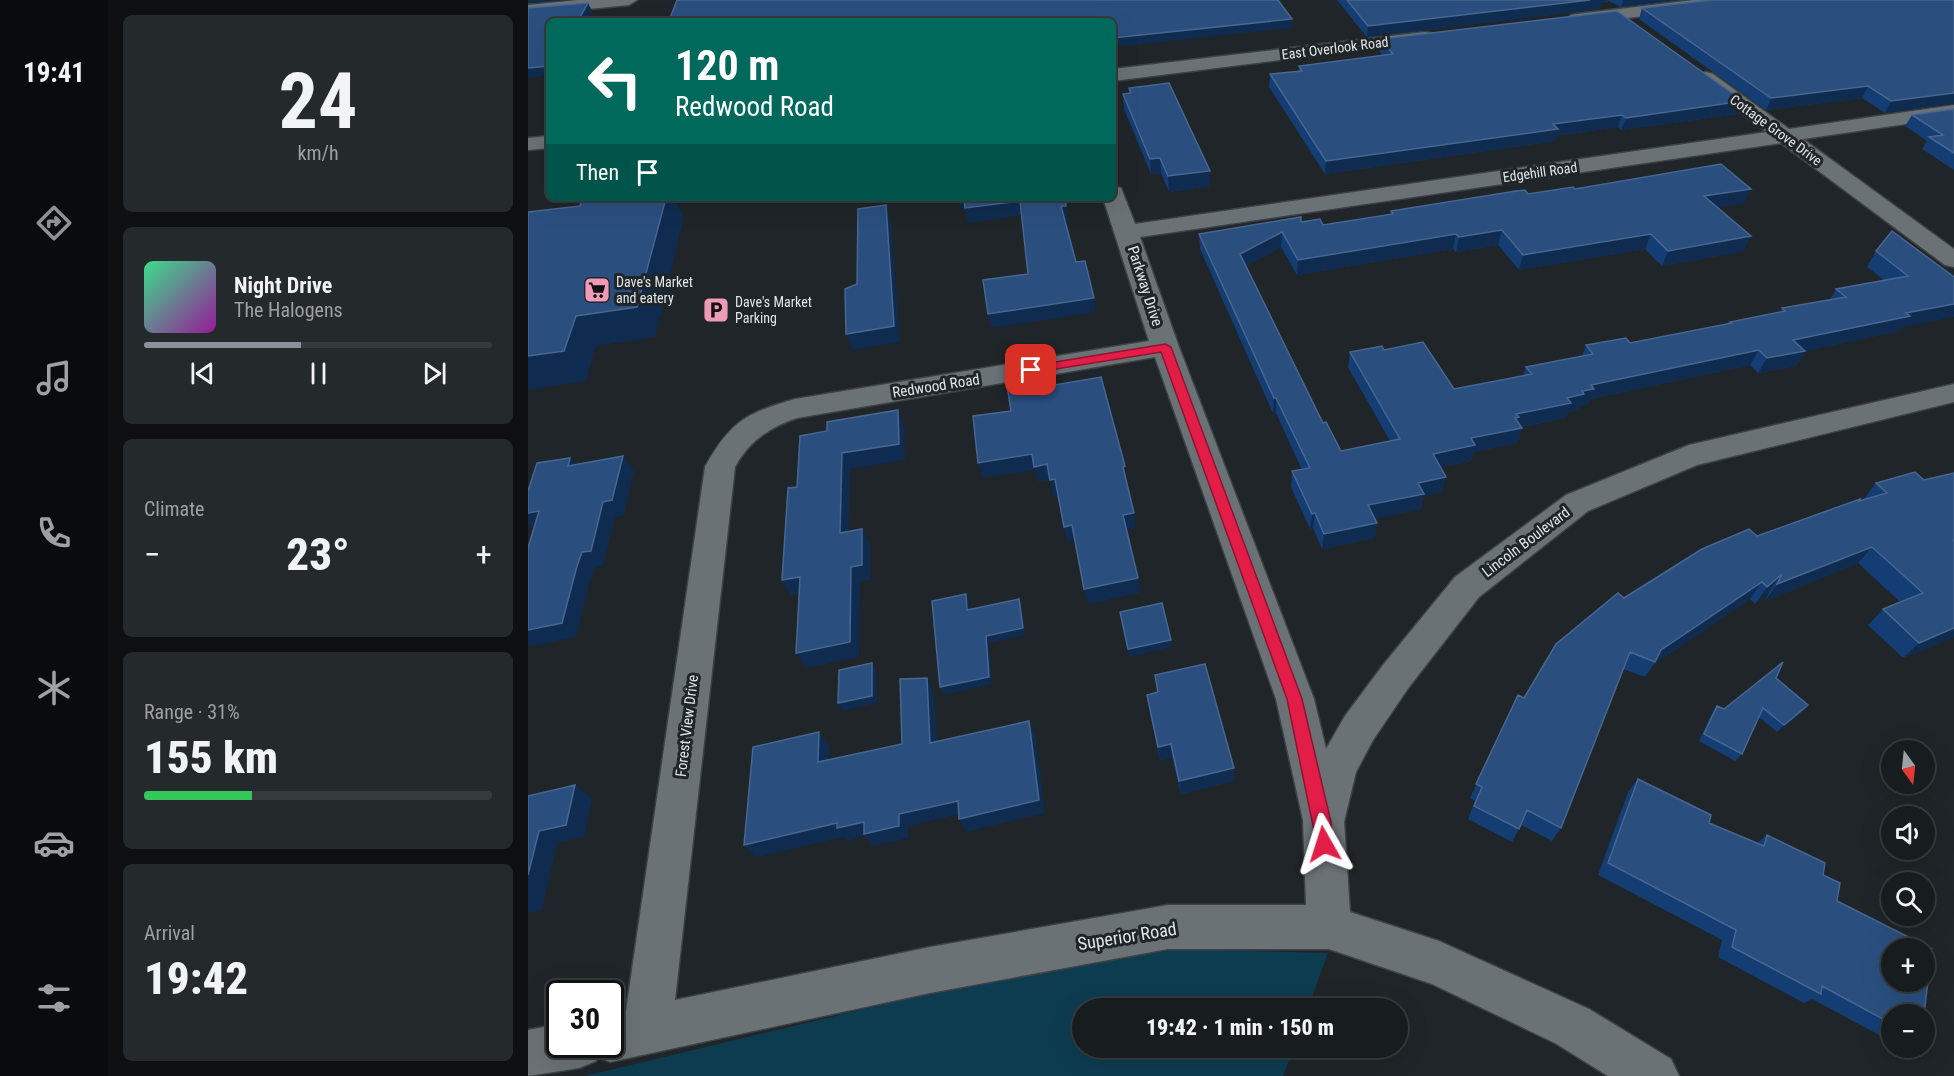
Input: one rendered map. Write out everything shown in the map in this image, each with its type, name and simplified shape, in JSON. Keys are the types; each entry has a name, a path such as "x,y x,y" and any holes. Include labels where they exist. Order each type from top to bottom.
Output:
{"street":[{"path":"528,10 629,0"},
{"path":"1599,0 1643,33"},
{"path":"1564,20 1736,0"},
{"name":"East Overlook Road","path":"1116,75 1445,35"},
{"name":"Cottage Grove Drive","path":"1691,67 1954,260"},
{"name":"Edgehill Road","path":"1127,232 1954,111"},
{"path":"528,144 546,142"},
{"name":"Parkway Drive","path":"1116,201 1165,347 1294,699 1323,822"},
{"name":"Redwood Road","path":"746,429 770,417 795,409 1165,347"},
{"name":"Lincoln Boulevard","path":"1329,927 1323,822 1337,768 1359,728 1396,676 1467,587 1577,503 1689,456 1954,393"},
{"name":"Forest View Drive","path":"629,1034 720,467 730,447 746,429"},
{"name":"Superior Road","path":"629,1034 930,970 1168,927 1329,927 1449,969 1572,1026 1654,1076"},
{"path":"528,1054 546,1050"}],"shaded area":[{"path":"1178,949 1328,953 1312,998 1072,998 1072,1058 1290,1058 1283,1076 585,1076 935,992 1042,970"}],"building":[{"path":"677,0 1278,0 1292,19 1116,38 1116,18 670,18"},
{"path":"1347,0 1590,0 1368,26"},
{"path":"1711,0 1954,0 1954,93 1891,101 1868,86 1771,98 1642,8"},
{"path":"588,3 580,18 546,18 546,66 528,68 528,8"},
{"path":"1617,11 1743,101 1626,118 1622,115 1553,124 1558,129 1326,161 1270,74 1302,71 1299,66 1393,54 1380,39"},
{"path":"1169,83 1210,171 1168,176 1160,158 1150,159 1123,94 1131,93 1129,88"},
{"path":"1954,109 1954,153 1929,137 1943,135 1912,115"},
{"path":"1721,164 1751,189 1704,196 1751,236 1668,251 1651,234 1523,255 1502,230 1459,237 1456,234 1298,260 1282,232 1240,254 1323,423 1326,422 1341,451 1400,439 1350,352 1382,346 1384,350 1423,342 1454,389 1532,374 1526,367 1593,354 1586,345 1626,338 1630,343 1732,323 1730,322 1785,311 1782,308 1846,297 1836,289 1908,276 1876,251 1892,231 1954,277 1954,304 1906,313 1910,316 1793,340 1805,351 1767,358 1759,350 1591,385 1594,389 1582,391 1584,394 1567,398 1571,403 1516,414 1519,417 1515,418 1522,428 1471,438 1475,445 1433,454 1446,477 1418,483 1424,494 1368,505 1377,523 1324,534 1292,471 1310,468 1274,398 1199,234 1301,217 1301,222 1320,219 1323,225 1393,214 1391,211 1516,191 1525,190 1528,194 1573,187 1575,189"},
{"name":"Dave's Market and eatery","path":"665,201 637,307 576,316 564,351 528,356 528,212 580,206 581,202"},
{"path":"964,201 1020,201 965,208"},
{"path":"1020,201 1065,201 1066,206 1061,206 1076,262 1085,261 1094,298 988,314 983,280 1028,274"},
{"path":"886,205 894,326 846,334 845,289 857,284 858,209"},
{"path":"1101,377 1125,466 1123,467 1134,513 1123,515 1138,578 1084,589 1072,525 1064,527 1055,479 1050,480 1047,464 1034,467 1032,454 978,463 973,416 1011,411 1007,385 1036,380 1037,388"},
{"path":"898,410 899,444 842,453 840,533 862,529 862,565 851,567 850,642 796,653 800,577 782,580 788,488 797,487 800,436 827,431 827,422"},
{"path":"623,456 612,500 603,502 591,551 582,552 562,623 528,630 528,548 539,511 528,513 528,491 537,463 570,458 568,466"},
{"path":"1915,472 1924,480 1954,473 1954,628 1919,643 1883,609 1923,593 1872,547 1777,584 1782,574 1767,587 1762,582 1661,650 1655,662 1630,652 1561,828 1527,810 1519,829 1474,806 1482,787 1476,784 1518,695 1524,698 1556,644 1618,593 1624,598 1702,549 1749,529 1757,536 1860,499 1859,501 1887,493 1876,483"},
{"path":"966,594 967,610 1019,599 1023,628 986,636 989,677 940,687 932,601"},
{"path":"1162,603 1171,640 1128,649 1120,612"},
{"path":"1783,662 1776,678 1808,705 1784,725 1763,708 1742,754 1704,734 1717,706 1724,709"},
{"path":"872,663 872,696 838,703 839,670"},
{"path":"1205,664 1234,768 1179,781 1171,744 1158,747 1147,695 1158,692 1155,675"},
{"path":"927,678 930,743 1029,721 1039,800 959,819 958,801 899,814 899,826 864,834 864,822 837,828 837,823 744,845 753,747 819,732 818,762 902,744 900,679"},
{"path":"1638,779 1711,815 1709,823 1764,846 1767,835 1825,863 1823,875 1840,883 1837,901 1881,923 1881,926 1886,926 1910,938 1881,938 1881,992 1927,992 1925,1004 1881,1004 1881,1018 1822,986 1821,994 1732,947 1736,930 1608,863"},
{"path":"575,785 566,825 539,831 528,875 528,796"}],"place":[{"name":"Dave's Market and eatery","path":"597,290"},
{"name":"Dave's Market Parking","path":"716,310"}],"route":[{"path":"1031,370 1165,347 1294,699 1323,822 1324,844"}]}
